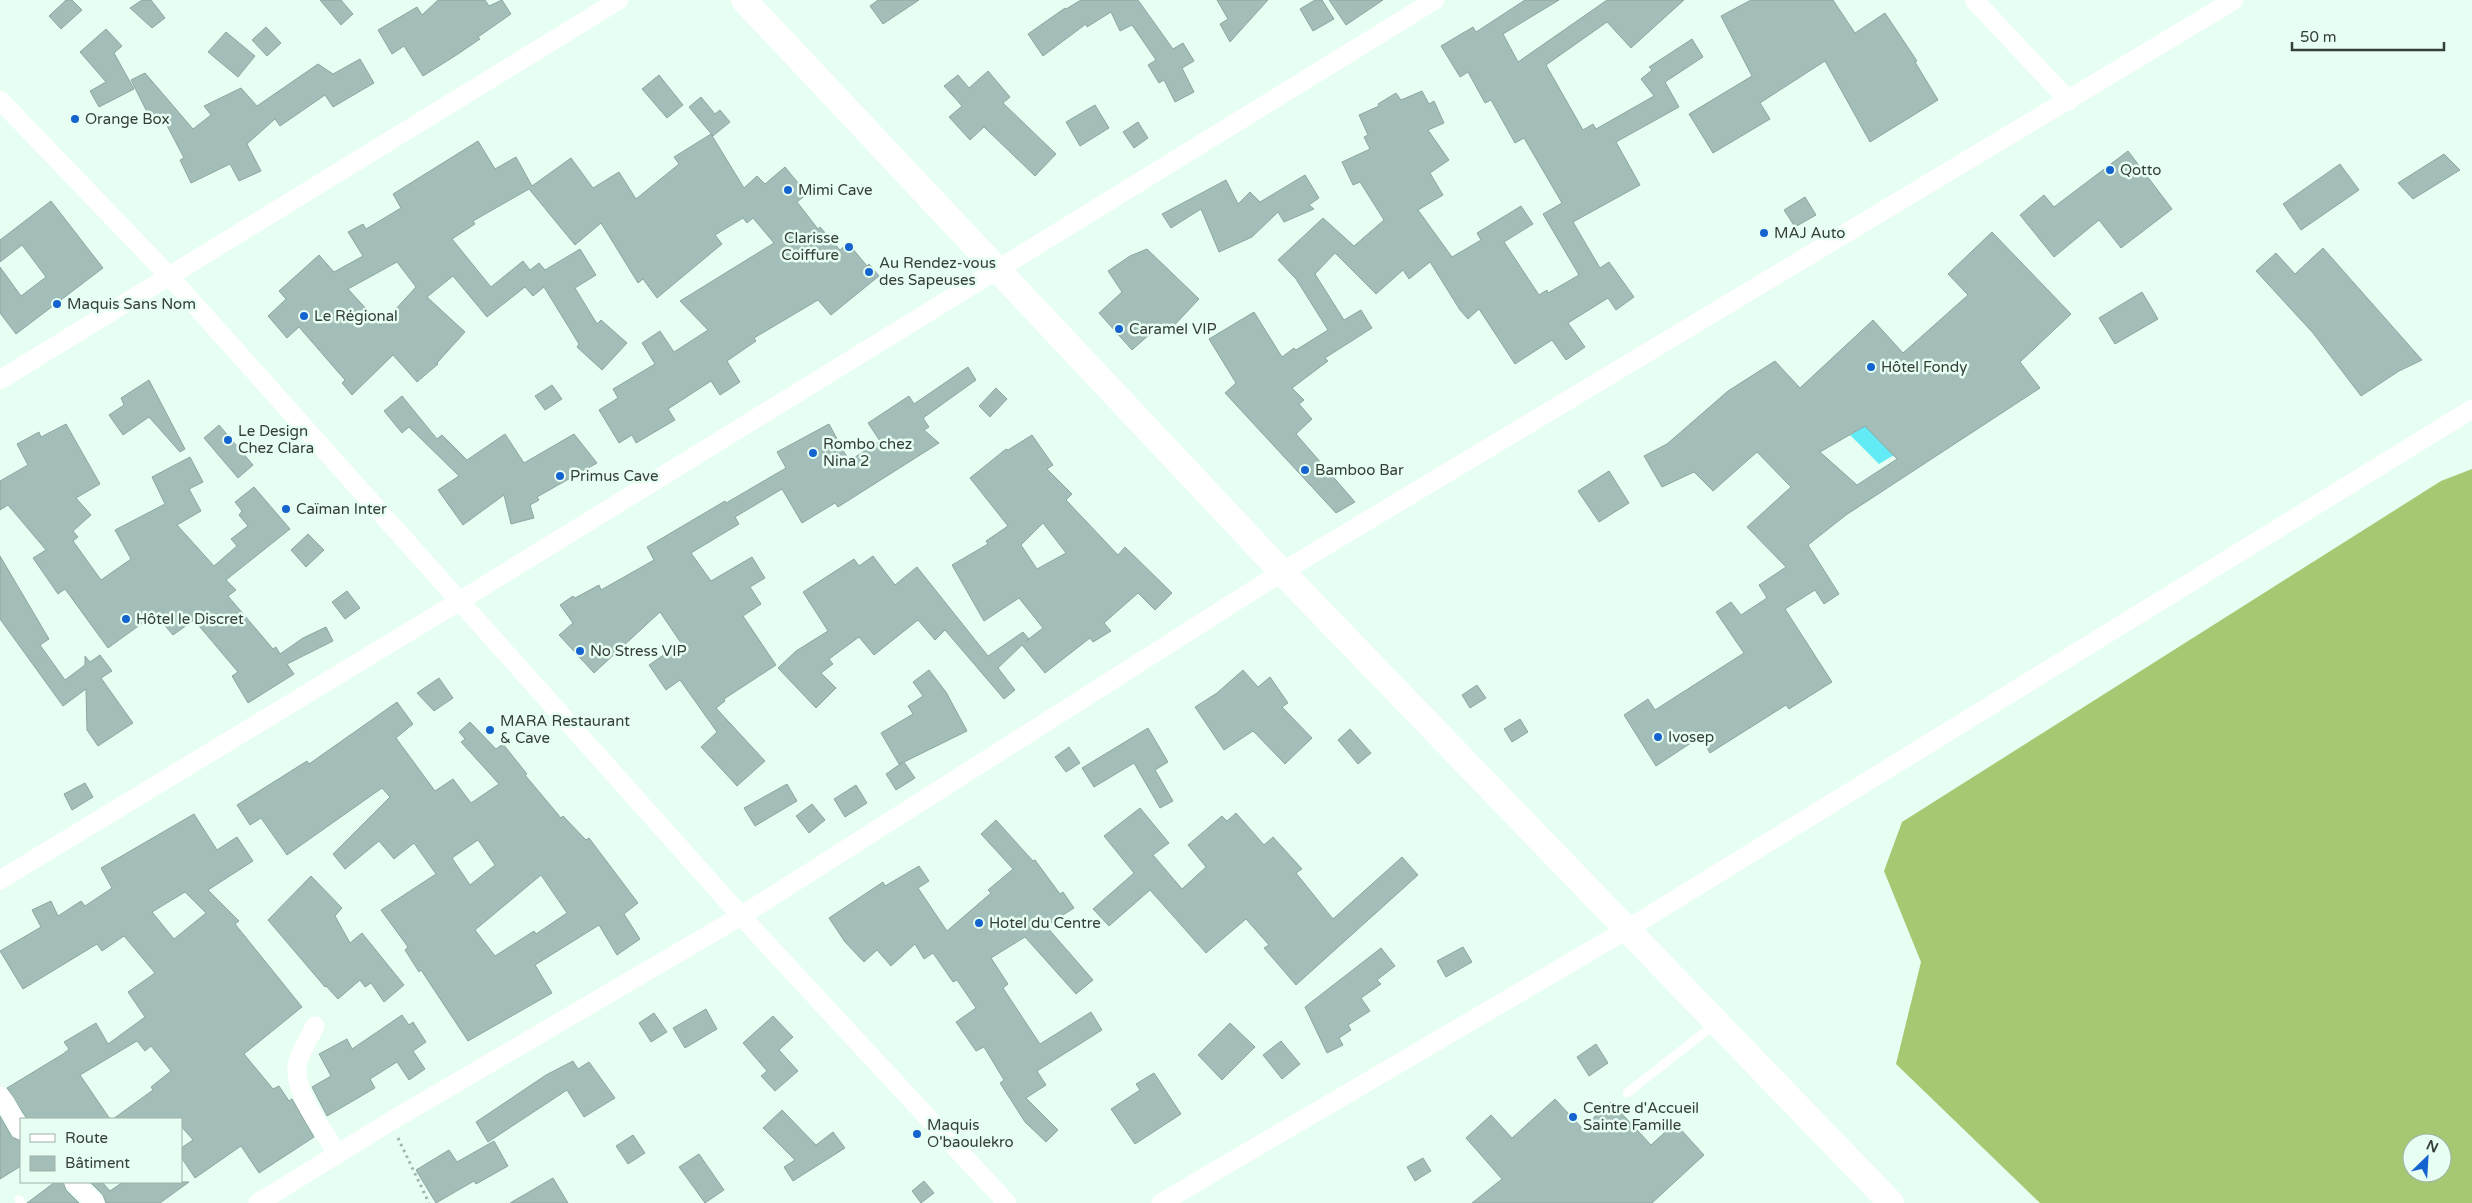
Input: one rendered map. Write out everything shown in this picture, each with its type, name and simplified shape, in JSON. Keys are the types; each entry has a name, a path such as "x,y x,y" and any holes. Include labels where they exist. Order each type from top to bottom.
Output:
{"street":[{"path":"0,380 620,0"},
{"path":"744,0 1282,572 1891,1203"},
{"path":"0,880 458,602 1435,0"},
{"path":"1974,0 2069,101"},
{"path":"258,1203 391,1121 741,916 1282,572 2069,101 2234,0"},
{"path":"0,100 170,277 458,602 741,916 1007,1203"},
{"path":"1161,1203 1626,930 2472,409"},
{"path":"315,1026 298,1062 298,1085 338,1154"},
{"path":"0,1096 9,1107 20,1128"},
{"path":"75,1183 95,1203"}],"lane":[{"path":"1627,1093 1718,1022"}],"path":[{"path":"391,1121 429,1203"}],"green space":[{"path":"2472,469 2472,1203 2040,1203 1896,1064 1921,962 1884,871 1902,822 2441,481"}],"water":[{"path":"1866,425 1894,455 1879,464 1850,435"}],"building":[{"path":"66,0 72,0 82,10 61,29 49,16"},
{"path":"142,0 151,0 165,18 152,28 130,8"},
{"path":"320,0 341,0 353,14 341,25"},
{"path":"438,0 485,0 489,6 502,0 511,14 478,37 480,39 423,76 404,46 392,54 378,30 417,7 422,15"},
{"path":"878,0 919,0 883,24 870,6"},
{"path":"1081,0 1138,0 1173,49 1183,43 1194,61 1182,68 1194,92 1175,102 1164,80 1159,83 1148,65 1156,60 1132,25 1120,31 1111,12 1087,27 1086,24 1043,56 1028,34 1065,8"},
{"path":"1217,0 1268,0 1230,42 1220,24 1228,19"},
{"path":"1315,0 1322,0 1334,19 1313,31 1300,9"},
{"path":"1329,0 1383,0 1346,25"},
{"path":"1525,0 1559,0 1503,34 1518,62 1607,0 1684,0 1631,48 1607,22 1546,65 1583,130 1593,124 1596,129 1654,96 1641,79 1652,70 1649,67 1692,39 1703,57 1665,82 1679,107 1616,142 1640,185 1573,222 1600,268 1609,262 1634,297 1616,310 1608,298 1568,323 1585,347 1566,360 1552,340 1515,364 1479,309 1468,319 1460,310 1430,262 1409,279 1403,270 1376,294 1335,253 1315,274 1344,320 1361,310 1372,328 1325,358 1328,361 1292,388 1304,400 1299,404 1312,419 1296,434 1355,502 1336,513 1225,393 1236,383 1209,339 1254,312 1282,357 1294,348 1296,350 1328,330 1296,279 1278,260 1323,218 1354,246 1384,220 1360,182 1353,185 1342,162 1370,149 1364,137 1368,135 1359,115 1379,106 1378,104 1396,93 1401,100 1422,91 1429,104 1434,101 1444,123 1428,130 1449,160 1430,173 1443,195 1418,210 1452,257 1481,240 1477,233 1521,206 1533,224 1504,242 1539,295 1547,290 1548,293 1579,275 1543,214 1562,203 1524,138 1515,143 1491,100 1485,103 1468,72 1460,77 1441,46 1473,27 1476,32"},
{"path":"1751,0 1833,0 1855,33 1885,13 1917,61 1915,62 1938,100 1870,142 1825,61 1760,103 1770,119 1713,153 1689,114 1752,76 1721,16"},
{"path":"266,27 281,43 267,56 252,40"},
{"path":"106,29 122,46 114,53 134,89 99,107 90,91 106,82 80,52"},
{"path":"226,32 255,56 238,77 208,52"},
{"path":"360,59 374,83 333,107 325,95 280,126 275,119 247,144 261,171 239,181 230,164 191,183 180,160 184,158 161,114 151,120 131,80 145,73 193,129 211,115 204,106 241,88 257,106 318,64 333,74"},
{"path":"988,71 1010,97 1003,103 1056,154 1035,176 984,127 970,140 949,117 962,106 944,86 958,75 969,88"},
{"path":"659,75 683,105 667,118 642,89"},
{"path":"701,97 715,114 720,110 730,122 713,136 689,107"},
{"path":"1095,105 1109,128 1080,146 1066,122"},
{"path":"1138,122 1148,138 1134,148 1123,132"},
{"path":"711,134 744,188 757,176 765,184 785,167 807,194 797,202 818,229 820,227 840,250 848,243 867,266 869,264 879,276 831,315 818,300 754,338 756,341 727,361 740,382 720,395 711,381 668,409 675,420 636,443 632,435 619,443 599,410 618,398 613,389 655,364 642,343 660,331 674,352 708,330 680,301 774,243 753,218 747,223 743,218 715,235 722,244 657,298 643,279 638,283 601,223 575,245 529,189 473,221 475,224 452,239 491,287 523,261 530,270 539,263 545,270 580,249 596,275 575,288 597,324 601,320 627,343 602,370 577,347 579,344 544,287 533,296 525,287 487,317 453,276 427,297 465,332 438,364 417,382 393,355 352,395 342,383 345,380 299,327 287,338 268,316 286,299 279,291 319,255 334,272 363,256 348,232 363,224 366,229 401,208 393,194 478,141 495,169 516,157 532,186 571,158 593,188 619,172 636,199 679,164 674,157","holes":["397,262 416,287 381,325 348,289"]},
{"path":"2128,151 2172,209 2121,248 2099,220 2054,257 2020,215 2044,195 2054,207"},
{"path":"2444,154 2460,170 2413,199 2398,183"},
{"path":"2340,164 2359,190 2301,230 2283,204"},
{"path":"1305,175 1319,198 1309,205 1314,209 1284,222 1278,212 1252,237 1219,252 1201,209 1171,228 1162,214 1226,180 1238,204 1250,192 1260,202"},
{"path":"1805,197 1816,215 1795,227 1784,210"},
{"path":"51,201 103,268 16,334 0,313 0,267 21,296 46,277 22,245 0,262 0,240"},
{"path":"1992,232 2071,314 2020,362 2040,388 1846,515 1808,545 1839,594 1824,604 1815,590 1785,609 1832,682 1789,709 1786,705 1710,753 1700,737 1656,766 1624,715 1648,699 1655,710 1744,653 1716,612 1731,602 1741,615 1767,598 1759,585 1786,567 1747,527 1791,487 1757,452 1713,491 1694,472 1662,487 1644,456 1667,444 1728,391 1775,361 1800,388 1873,320 1903,353 1968,295 1948,274","holes":["1865,426 1897,459 1857,485 1820,452"]},
{"path":"2323,248 2422,360 2399,371 2361,396 2313,333 2256,271 2276,253 2295,274"},
{"path":"1147,249 1199,299 1168,332 1160,325 1132,350 1099,313 1122,292 1108,271 1130,256"},
{"path":"2142,292 2158,319 2115,344 2099,318"},
{"path":"968,367 976,380 923,418 929,427 924,430 939,443 838,507 835,503 802,523 782,489 735,517 739,524 691,553 711,581 752,557 765,578 750,587 761,604 743,616 776,665 724,699 725,701 716,708 765,761 737,786 701,747 717,732 680,680 666,690 649,665 681,643 660,612 594,673 559,635 573,623 560,605 573,596 575,598 599,585 601,590 654,560 647,547 786,468 777,452 829,424 849,461 880,441 868,423 909,396 914,404"},
{"path":"149,380 185,449 180,452 149,417 123,435 109,415 124,405 121,398"},
{"path":"552,385 562,399 545,410 535,396"},
{"path":"996,388 1007,399 990,417 979,406"},
{"path":"402,396 437,439 442,435 467,460 505,434 524,463 574,434 597,463 537,497 539,500 530,505 534,518 511,524 504,495 463,525 438,490 459,476 409,427 402,433 384,411"},
{"path":"66,424 100,484 76,498 91,515 73,531 78,537 73,541 101,580 131,559 115,530 165,504 152,477 190,457 203,482 189,489 201,511 177,525 214,566 237,546 231,539 248,526 239,515 242,511 235,502 254,487 290,529 226,580 236,590 228,596 273,649 276,647 280,654 303,638 326,627 333,641 287,664 294,674 248,703 232,676 238,672 194,620 173,635 155,614 108,648 65,589 58,594 33,558 46,550 8,505 0,510 0,481 28,465 17,444 39,432 41,437"},
{"path":"219,425 253,465 238,478 204,438"},
{"path":"1032,435 1053,465 1047,469 1072,494 1066,500 1118,555 1125,547 1172,593 1155,610 1138,593 1104,623 1111,631 1093,642 1090,638 1045,673 1022,645 998,668 1015,690 1004,699 945,630 935,640 918,620 874,655 859,637 829,659 833,664 821,673 836,688 816,708 778,668 796,651 828,631 803,592 854,559 859,566 873,556 895,585 917,567 988,656 1023,632 1029,639 1043,628 1019,598 984,621 952,565 988,544 986,541 1008,526 970,478 1006,449 1008,450","holes":["1043,523 1066,553 1037,569 1021,545"]},
{"path":"1609,471 1629,503 1599,522 1578,491"},
{"path":"308,534 324,550 306,567 291,550"},
{"path":"0,556 49,639 40,645 65,680 85,665 85,656 90,662 100,655 112,671 101,678 133,723 98,746 87,730 86,689 63,706 0,619"},
{"path":"347,591 360,608 345,619 332,602"},
{"path":"929,670 946,692 967,731 904,762 915,778 896,790 886,774 903,762 899,764 881,733 913,714 908,706 923,696 913,682"},
{"path":"1243,670 1258,687 1270,677 1288,703 1282,707 1312,738 1285,764 1253,731 1224,750 1195,707 1217,693"},
{"path":"439,678 453,698 434,711 417,693"},
{"path":"1477,685 1486,698 1470,708 1462,695"},
{"path":"397,702 413,724 396,738 435,791 453,779 471,803 499,784 461,742 465,739 459,732 470,722 496,749 503,744 527,774 525,775 561,818 563,816 586,840 589,838 638,903 624,914 640,939 617,955 599,925 535,965 552,993 468,1041 421,970 419,972 405,950 408,947 381,910 436,874 414,843 394,859 379,841 345,869 333,854 390,797 382,788 287,855 261,818 250,825 237,805 307,761 309,764","holes":["478,840 495,865 470,885 452,858","541,875 567,913 536,934 534,931 495,956 475,930"]},
{"path":"1520,719 1528,732 1512,742 1504,729"},
{"path":"1148,728 1168,762 1155,770 1173,801 1160,808 1134,763 1094,787 1082,768"},
{"path":"1350,729 1371,753 1358,764 1338,740"},
{"path":"1069,747 1080,763 1066,772 1055,757"},
{"path":"85,783 93,797 72,810 64,794"},
{"path":"787,784 797,801 755,826 744,808"},
{"path":"856,785 867,803 845,817 834,799"},
{"path":"812,804 825,820 809,833 796,816"},
{"path":"1140,808 1169,843 1153,855 1182,889 1206,867 1188,845 1222,816 1227,821 1236,813 1264,845 1273,837 1302,869 1296,873 1333,919 1402,857 1418,875 1296,985 1264,948 1269,945 1246,919 1206,953 1150,890 1109,926 1093,909 1134,873 1104,836"},
{"path":"194,814 217,850 237,837 253,861 208,890 239,921 235,924 302,1007 244,1054 273,1089 279,1086 289,1101 292,1099 314,1137 259,1173 241,1146 195,1178 182,1158 182,1147 193,1140 182,1127 182,1118 114,1118 153,1090 151,1087 171,1071 151,1046 145,1051 137,1041 80,1075 109,1118 26,1118 7,1088 63,1054 69,1049 64,1042 96,1023 108,1044 145,1017 128,992 155,973 124,936 102,951 97,944 23,989 0,951 41,927 32,910 51,901 58,916 81,901 85,906 112,888 101,868","holes":["185,892 206,913 174,939 152,912"]},
{"path":"996,820 1033,861 1035,860 1060,894 1063,892 1074,908 1046,926 1093,980 1076,994 1025,937 991,958 1008,984 1003,988 1040,1044 1091,1012 1102,1030 1037,1071 1046,1085 1026,1098 1058,1130 1046,1142 1025,1122 1000,1083 1004,1080 984,1047 976,1051 956,1022 976,1008 957,980 953,982 933,953 924,959 915,944 891,966 877,950 864,962 845,942 829,918 883,882 885,886 919,866 929,881 918,888 947,931 991,893 988,890 1013,869 981,834"},
{"path":"311,876 342,908 335,916 350,943 362,933 404,985 384,1002 371,983 365,987 360,980 338,999 325,987 268,920"},
{"path":"1463,947 1472,962 1446,977 1437,961"},
{"path":"1381,948 1395,966 1377,980 1381,984 1361,998 1370,1011 1348,1025 1351,1030 1339,1038 1343,1045 1327,1053 1305,1007"},
{"path":"706,1009 717,1029 685,1048 673,1028"},
{"path":"654,1013 667,1032 651,1042 639,1023"},
{"path":"402,1015 409,1025 413,1022 426,1042 413,1051 425,1069 409,1080 397,1062 370,1079 375,1088 327,1116 312,1087 331,1076 319,1054 347,1039 352,1049"},
{"path":"773,1016 793,1037 779,1050 798,1071 775,1091 761,1076 767,1071 743,1043"},
{"path":"1230,1023 1255,1047 1222,1080 1198,1055"},
{"path":"1281,1041 1300,1064 1282,1079 1263,1055"},
{"path":"1596,1044 1608,1063 1589,1076 1577,1057"},
{"path":"573,1061 578,1069 589,1062 615,1098 584,1117 567,1090 488,1142 476,1122 546,1075"},
{"path":"1154,1073 1181,1114 1135,1144 1111,1109 1140,1090 1136,1084"},
{"path":"1555,1099 1582,1128 1611,1102 1651,1145 1675,1123 1704,1155 1652,1203 1472,1203 1502,1179 1466,1138 1491,1115 1512,1138"},
{"path":"782,1110 816,1145 833,1132 845,1148 793,1181 784,1167 795,1160 763,1128"},
{"path":"0,1116 12,1137 20,1141 20,1167 0,1179"},
{"path":"633,1135 645,1153 628,1164 616,1146"},
{"path":"494,1141 508,1166 476,1184 474,1181 436,1203 416,1170 449,1150 457,1162"},
{"path":"699,1154 724,1190 705,1203 679,1167"},
{"path":"1423,1158 1431,1171 1415,1181 1407,1167"},
{"path":"553,1178 568,1203 510,1203"},
{"path":"924,1181 934,1193 921,1203 912,1191"},
{"path":"189,1182 160,1203 106,1203 103,1195 91,1183 103,1183 110,1191 122,1183"},
{"path":"54,1183 63,1183 66,1190 79,1203 27,1203"}],"place":[{"name":"Orange Box","path":"75,119"},
{"name":"Qotto","path":"2110,170"},
{"name":"Mimi Cave","path":"788,190"},
{"name":"MAJ Auto","path":"1764,233"},
{"name":"Clarisse Coiffure","path":"849,247"},
{"name":"Au Rendez-vous des Sapeuses","path":"869,272"},
{"name":"Maquis Sans Nom","path":"57,304"},
{"name":"Le Régional","path":"304,316"},
{"name":"Caramel VIP","path":"1119,329"},
{"name":"Hôtel Fondy","path":"1871,367"},
{"name":"Le Design Chez Clara","path":"228,440"},
{"name":"Rombo chez Nina 2","path":"813,453"},
{"name":"Bamboo Bar","path":"1305,470"},
{"name":"Primus Cave","path":"560,476"},
{"name":"Caïman Inter","path":"286,509"},
{"name":"Hôtel le Discret","path":"126,619"},
{"name":"No Stress VIP","path":"580,651"},
{"name":"MARA Restaurant & Cave","path":"490,730"},
{"name":"Ivosep","path":"1658,737"},
{"name":"Hotel du Centre","path":"979,923"},
{"name":"Centre d'Accueil Sainte Famille","path":"1573,1117"},
{"name":"Maquis O'baoulekro","path":"917,1134"}]}
